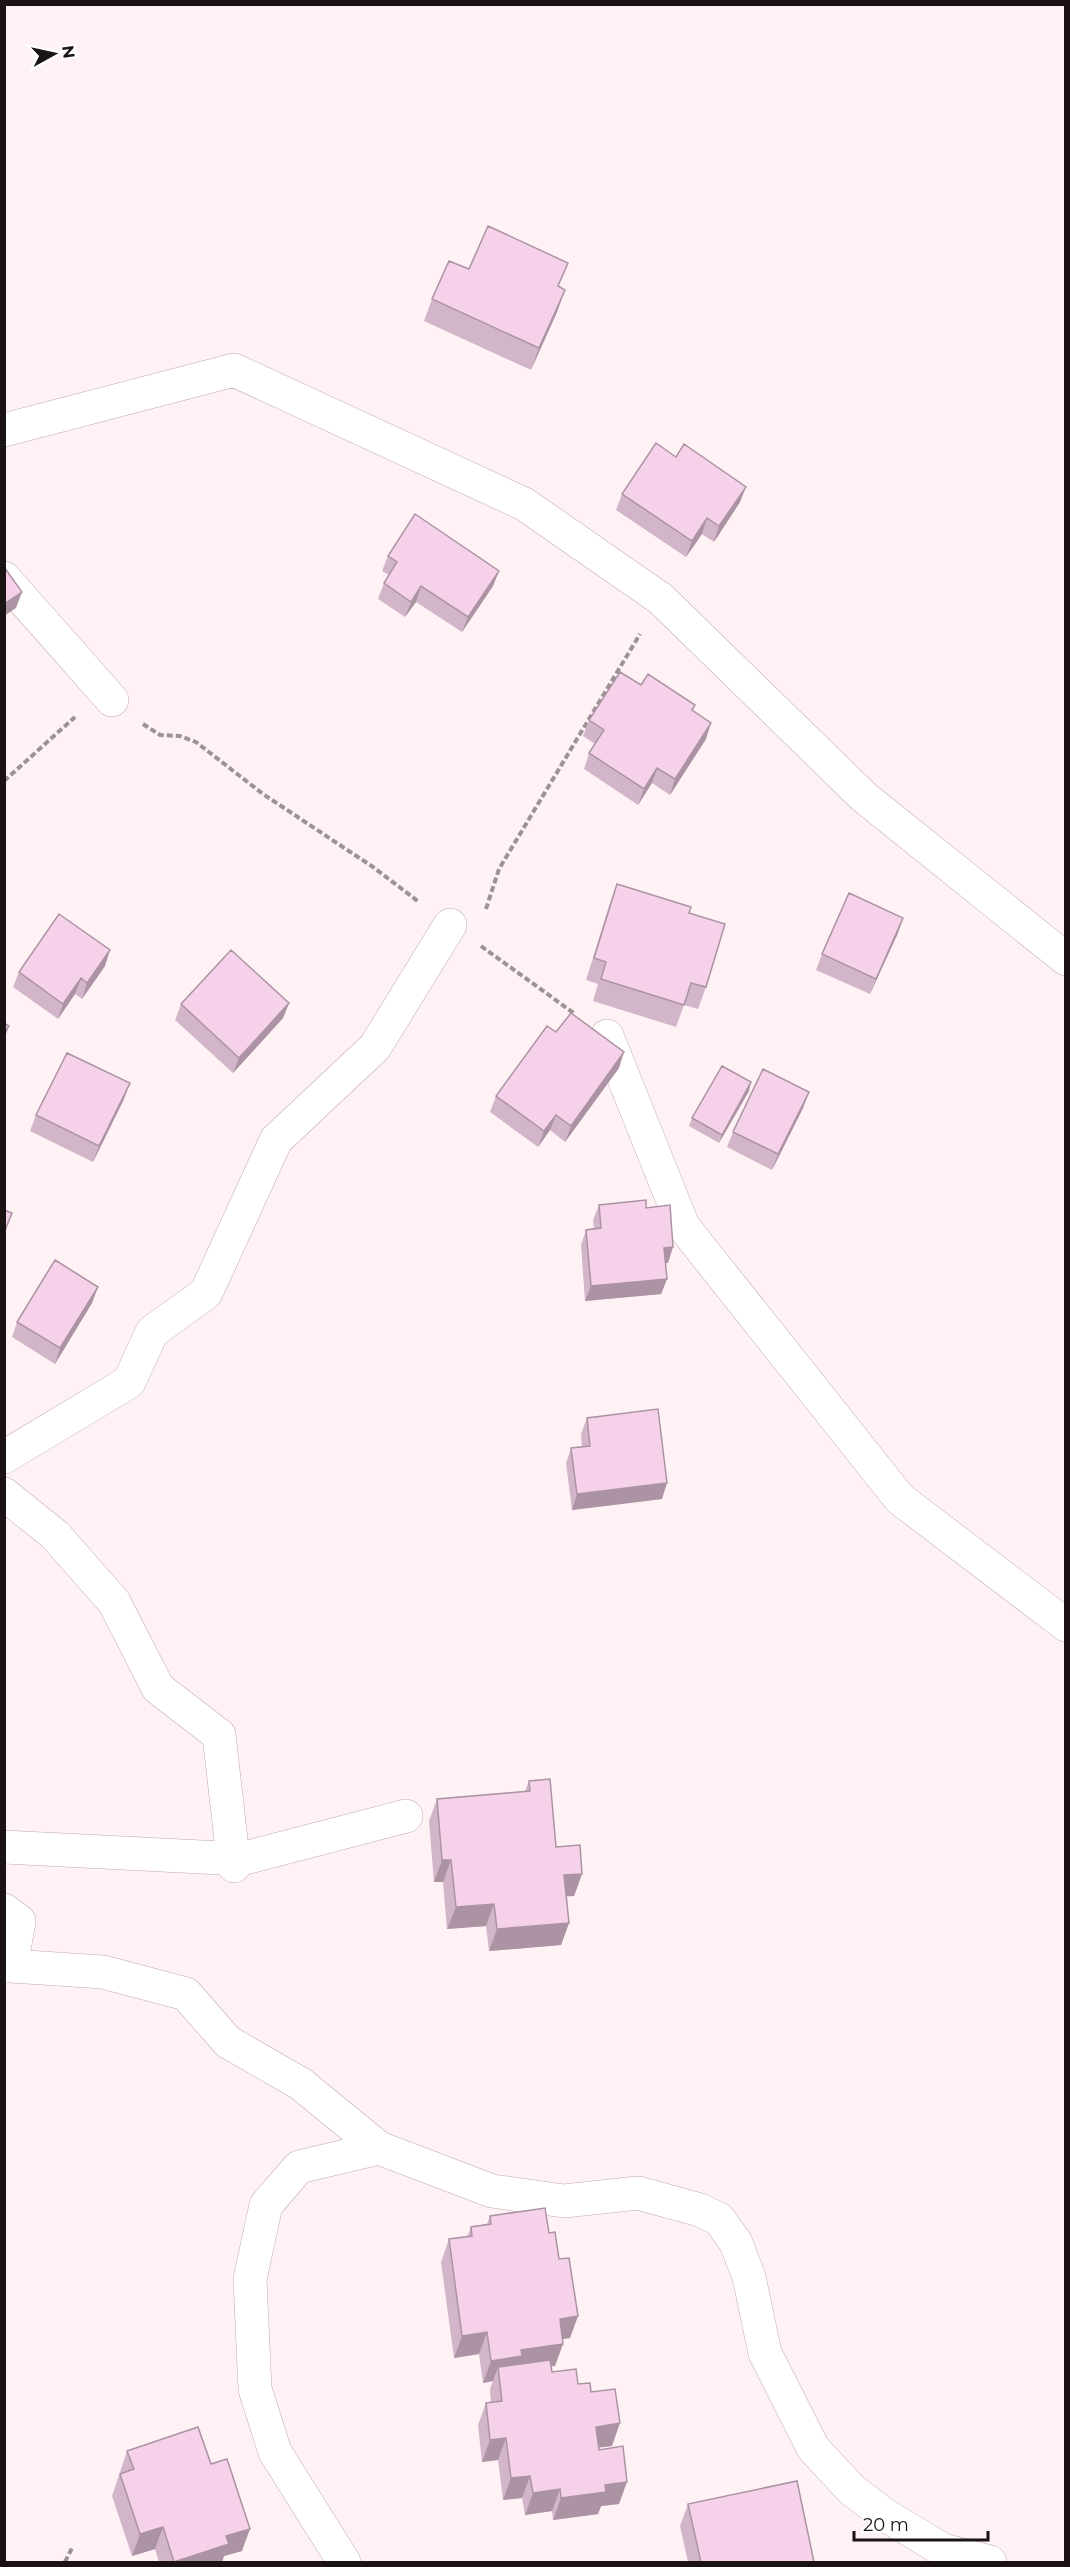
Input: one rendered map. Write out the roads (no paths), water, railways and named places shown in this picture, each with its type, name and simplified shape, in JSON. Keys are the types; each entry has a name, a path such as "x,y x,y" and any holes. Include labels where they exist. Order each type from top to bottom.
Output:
{"street":[{"path":"4,430 234,370 524,504 661,599 864,797 1065,959"},
{"path":"4,578 112,700"},
{"path":"4,1457 129,1382 152,1332 206,1293 276,1140 375,1047 450,925"},
{"path":"607,1036 684,1226 900,1499 1065,1625"},
{"path":"4,1494 55,1535 114,1602 158,1688 219,1734 233,1862"},
{"path":"4,1846 233,1862 241,1858 406,1816"},
{"path":"4,1910 19,1921 11,1966 103,1972 186,1994 228,2042 301,2084 379,2148 492,2191 564,2201 638,2193 700,2210 719,2219 736,2243 749,2277 765,2353 813,2448 852,2490 885,2515 943,2550 990,2562"},
{"path":"344,2562 272,2442 255,2389 250,2279 266,2205 299,2167 379,2148"}]}
